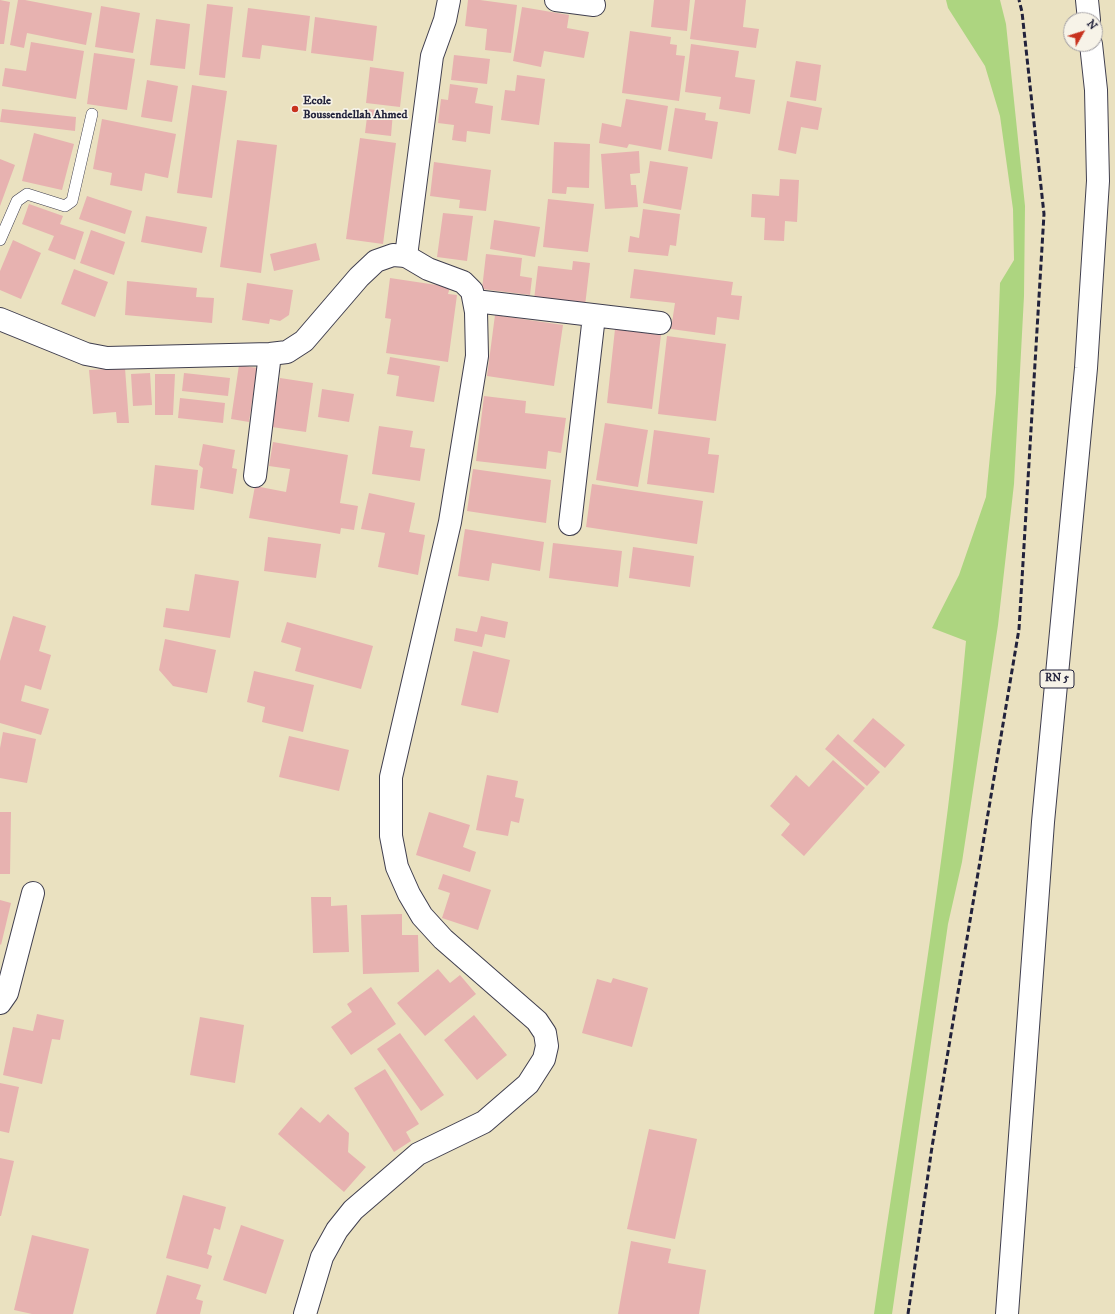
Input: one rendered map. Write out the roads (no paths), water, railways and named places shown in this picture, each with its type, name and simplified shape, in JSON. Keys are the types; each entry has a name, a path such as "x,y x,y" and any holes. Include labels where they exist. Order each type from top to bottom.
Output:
{"street":[{"path":"406,256 432,56 445,20 449,0"},
{"path":"556,0 594,5"},
{"path":"1087,0 1088,12"},
{"name":"RN 5","path":"1007,1314 1043,822 1086,360 1098,181 1096,90 1092,52"},
{"path":"0,319 86,354 107,358 270,354 287,352 304,341 359,277 376,261 393,255 406,256 428,269 463,282 472,291 474,301 477,356 450,522 391,777 391,836 398,866 410,894 422,916 443,939 537,1021 545,1033 547,1046 544,1059 528,1084 484,1122 418,1154 353,1210 337,1230 322,1258 305,1314"},
{"path":"474,301 660,323"},
{"path":"570,524 594,316"},
{"path":"255,476 270,354"},
{"path":"0,1003 7,993 33,894"}],"lane":[{"path":"0,240 17,201 26,194 65,206 72,202 92,114"}],"railway":[{"path":"908,1314 932,1147 1019,629 1044,214 1022,12 1019,0"}],"place":[{"name":"Ecole Boussendellah Ahmed","path":"295,109"}]}
